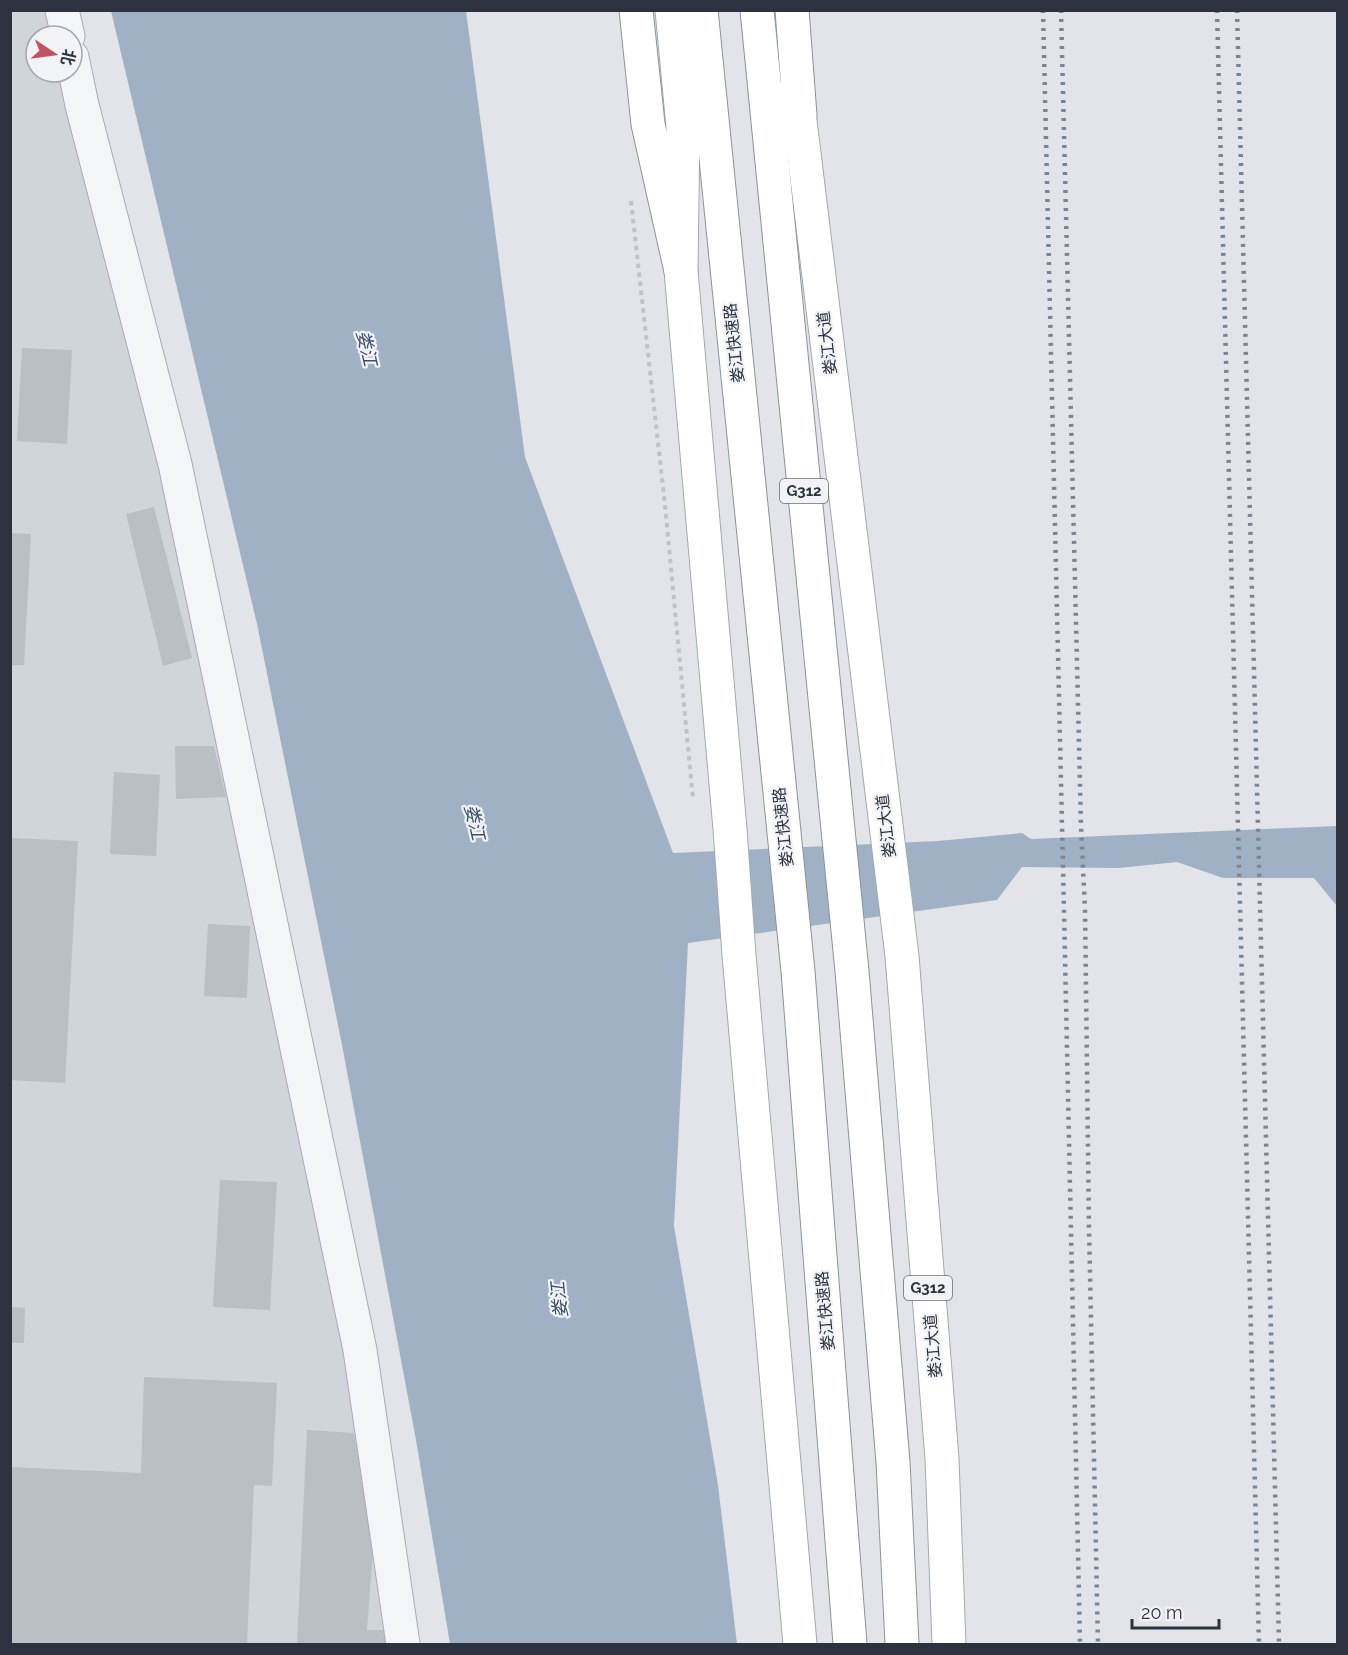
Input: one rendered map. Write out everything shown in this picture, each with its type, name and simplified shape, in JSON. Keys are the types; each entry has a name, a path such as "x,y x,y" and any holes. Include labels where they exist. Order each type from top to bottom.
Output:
{"main road":[{"path":"636,10 648,124 681,271"},
{"path":"672,10 683,127 681,271 800,1644"},
{"name":"娄江快速路","path":"700,10 798,971 850,1644"},
{"name":"G312","path":"757,10 852,971 893,1462 902,1644"},
{"name":"娄江大道","path":"787,10 899,933 942,1459 949,1644"},
{"path":"792,10 800,115"}],"street":[{"path":"78,84 175,464 356,1326 403,1644"}],"path":[{"path":"630,190 664,493 694,807"}],"shaded area":[{"path":"52,10 55,24 24,24 24,84 68,84 153,424 337,1296 389,1644 11,1644 10,11"}],"water":[{"name":"娄江","path":"111,11 466,11 525,457 673,853 938,841 1022,833 1031,839 1337,826 1337,906 1314,878 1223,878 1177,862 1119,868 1022,867 997,900 688,943 674,1226 718,1485 737,1644 450,1644 416,1440 342,1045 257,624"}],"building":[{"path":"22,348 72,350 67,444 17,441"},
{"path":"154,507 192,658 163,666 126,514"},
{"path":"10,533 31,534 24,665 10,665"},
{"path":"175,746 214,746 226,797 176,799"},
{"path":"114,772 160,775 156,856 110,854"},
{"path":"10,838 78,841 65,1083 10,1080"},
{"path":"208,924 250,926 247,998 204,996"},
{"path":"220,1180 277,1182 270,1310 213,1307"},
{"path":"10,1307 25,1308 24,1343 10,1343"},
{"path":"144,1377 277,1383 272,1486 254,1485 247,1644 10,1644 10,1467 141,1473"},
{"path":"307,1430 354,1433 373,1549 367,1630 385,1630 386,1644 297,1644"}],"railway":[{"path":"1043,10 1080,1644"},
{"path":"1061,10 1085,909 1098,1644"},
{"path":"1217,10 1259,1644"},
{"path":"1237,10 1279,1644"}]}
